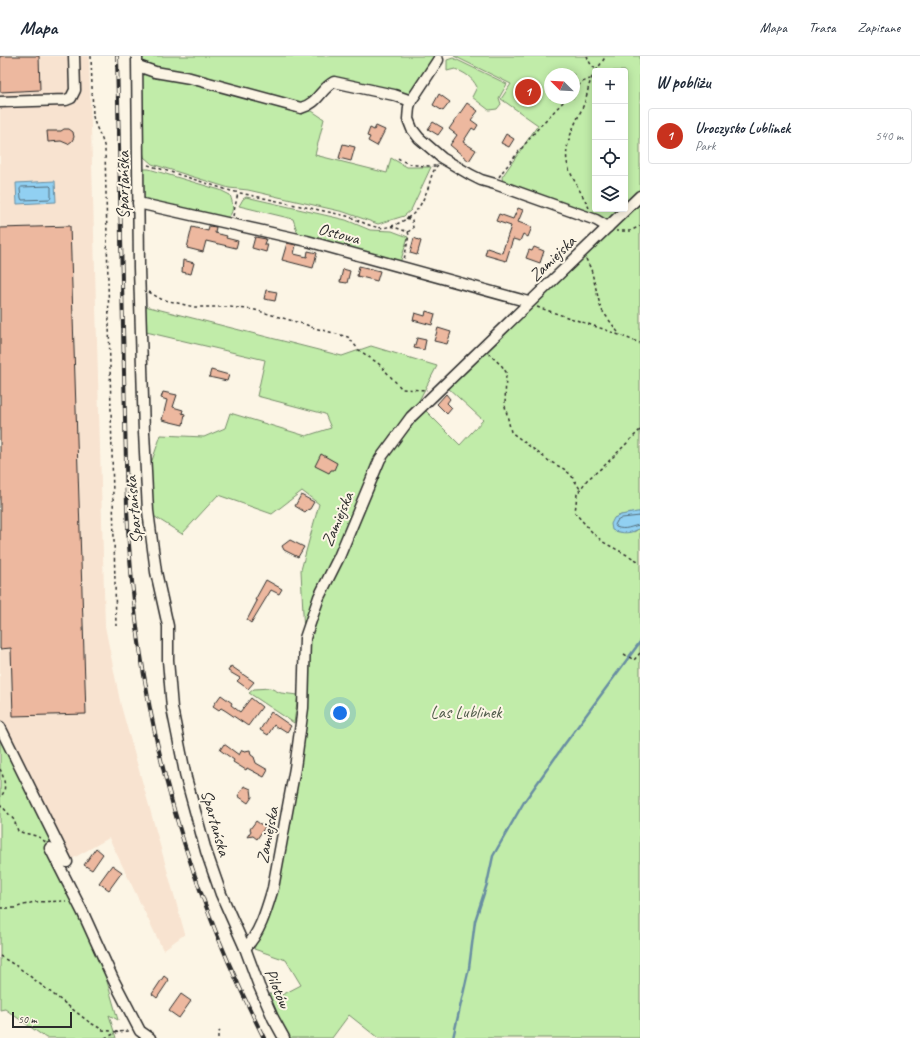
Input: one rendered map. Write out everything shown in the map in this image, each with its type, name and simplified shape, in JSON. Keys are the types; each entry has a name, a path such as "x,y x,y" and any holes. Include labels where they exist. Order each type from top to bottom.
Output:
{"street":[{"path":"0,102 66,100 71,98 75,90 74,56"},
{"path":"438,60 411,101 408,119 412,129 440,162 481,180 596,220 608,227"},
{"path":"138,61 155,72 190,78 301,108 313,103 328,85 334,82 394,95 411,101"},
{"name":"Spartańska","path":"138,61 138,203 144,432 148,511 156,572 168,626 168,660 172,708 185,770 206,851 245,948"},
{"name":"Zamiejska","path":"245,948 251,943 273,888 295,768 303,708 305,638 320,597 380,459 411,417 640,196"},
{"name":"Ostowa","path":"138,203 306,241 528,303"},
{"path":"0,727 67,862"},
{"path":"50,848 83,913 113,979 140,1031 150,1038"},
{"name":"Pilotów","path":"245,948 272,1018 284,1038"}],"path":[{"path":"91,56 93,116 105,150 116,626"},
{"path":"587,56 594,68"},
{"path":"598,68 606,56"},
{"path":"592,76 584,104 575,121 567,157 568,167 596,220"},
{"path":"580,84 590,79"},
{"path":"495,184 502,171 540,126 561,104"},
{"path":"398,158 403,162 417,165 440,162"},
{"path":"139,163 238,193 347,216 377,228 385,228 413,214 420,206 427,192 432,174 440,162"},
{"path":"229,223 235,211 238,193"},
{"path":"406,218 412,220 414,224 411,231 408,232"},
{"path":"391,226 408,232"},
{"path":"608,227 614,231 630,231 639,227"},
{"path":"402,267 409,240 408,232"},
{"path":"582,251 592,269 601,308 620,335"},
{"path":"140,288 161,299 194,306 230,307 255,310 348,337 359,350 379,364 402,389 431,390 436,393"},
{"path":"528,303 640,343"},
{"path":"482,348 502,366 506,372 504,406 511,432 549,461 564,469 571,475 580,490"},
{"path":"640,430 587,480 577,494 575,513 603,542 640,562"},
{"path":"624,654 634,660 640,653"},
{"path":"0,769 3,777 4,790 2,796 0,797"},
{"path":"0,804 14,820 18,831 43,839 50,848"},
{"path":"0,908 14,908 34,902 76,900"},
{"path":"0,956 18,967 89,1022 103,1030 118,1032 140,1031"},
{"path":"218,1038 220,1031"},
{"path":"105,1038 118,1032"}],"shaded area":[{"path":"0,56 89,56 105,626 121,706 185,934 163,950 109,838 63,864 0,740"}],"green space":[{"path":"141,56 439,56 416,90 406,95 333,80 325,82 320,92 300,110 312,111 324,119 315,155 387,173 391,158 407,167 431,167 411,210 404,216 378,224 344,212 248,190 229,188 152,164 144,157 142,143 140,71 150,67 141,60"},
{"name":"Las Lublinek","path":"454,56 640,56 640,512 621,515 614,518 634,532 640,528 640,1038 378,1038 349,1015 332,1038 289,1038 267,994 282,995 301,985 286,960 254,949 276,887 308,638 321,598 382,461 414,419 424,409 460,445 483,420 447,387 609,220 503,184 502,177 538,125 501,99 511,84"},
{"path":"453,58 507,84 499,98 501,104 497,109 489,110 472,97 477,87 468,76 455,69 447,71 447,60"},
{"path":"144,169 149,169 220,190 230,195 233,205 231,215 226,220 141,200 141,174"},
{"path":"246,197 346,220 370,230 392,231 408,237 400,263 299,237 293,219 239,206"},
{"path":"145,306 342,356 371,346 437,366 413,412 378,458 304,635 301,570 319,504 302,491 272,514 218,495 182,534 152,515 149,469 161,435 204,437 225,428 230,413 306,436 331,428 325,414 257,396 265,360 146,332"},
{"path":"270,688 281,693 298,695 294,723 249,693 254,689"},
{"path":"0,740 63,864 102,964 118,1020 109,1015 116,1038 46,1038 5,1009 0,1010"}],"water":[{"path":"55,181 56,202 17,204 16,183"},
{"path":"640,512 640,528 627,533 612,530 611,524 614,518"}],"building":[{"path":"0,56 39,56 40,90 0,92"},
{"path":"439,94 450,102 443,111 433,105"},
{"path":"467,103 478,111 471,120 478,125 475,130 472,128 463,142 476,150 469,161 450,145 457,135 449,129"},
{"path":"433,122 443,128 438,135 428,129"},
{"path":"376,126 385,130 377,146 368,141 370,137 367,136 370,128 374,130"},
{"path":"64,129 69,129 73,132 74,137 72,141 68,144 61,141 48,142 47,131 61,131"},
{"path":"506,134 514,139 509,147 501,143"},
{"path":"343,144 355,147 351,161 339,158"},
{"path":"518,208 523,210 518,222 532,227 528,237 523,234 520,241 513,239 506,261 485,255 487,248 502,253 511,226 496,221 499,214 513,219"},
{"path":"70,226 86,714 13,716 11,648 0,649 0,228"},
{"path":"209,226 216,227 215,233 238,241 236,248 206,241 203,252 187,248 192,227 208,231"},
{"path":"255,237 266,239 264,244 268,244 266,252 252,248"},
{"path":"414,238 421,241 417,255 410,253"},
{"path":"287,243 296,245 294,254 307,257 308,251 317,253 313,268 282,260"},
{"path":"534,247 544,251 540,263 526,258 529,250 532,251"},
{"path":"183,260 194,263 191,274 182,272"},
{"path":"359,266 380,271 377,281 357,276"},
{"path":"343,269 350,271 347,283 340,282"},
{"path":"266,290 277,292 275,301 264,299"},
{"path":"426,311 435,314 432,325 413,320 415,313 425,316"},
{"path":"438,328 451,332 447,344 434,341"},
{"path":"417,338 426,340 424,350 414,348"},
{"path":"211,370 229,375 227,381 209,377"},
{"path":"163,392 177,395 173,407 183,410 182,413 185,414 183,425 162,420 167,400 161,398"},
{"path":"446,394 450,399 447,403 452,408 447,414 437,404"},
{"path":"321,454 337,463 334,470 331,470 329,473 315,466"},
{"path":"301,495 314,502 310,509 305,512 295,506"},
{"path":"290,540 304,547 298,557 284,550 282,546"},
{"path":"266,580 282,589 279,594 271,590 251,623 247,620 257,601 255,600"},
{"path":"231,666 254,682 248,689 237,681 240,678 228,671"},
{"path":"221,695 232,703 231,705 240,712 251,698 262,707 248,726 221,708 219,710 213,706"},
{"path":"271,712 291,726 287,732 274,725 268,735 260,730"},
{"path":"224,744 239,755 242,750 250,750 256,763 268,770 264,777 247,768 246,770 233,762 234,760 220,750"},
{"path":"244,786 251,789 252,797 248,803 238,796"},
{"path":"256,821 265,827 257,839 253,836 247,837 251,831 250,829"},
{"path":"96,848 103,854 92,870 84,865"},
{"path":"112,865 122,872 109,890 99,883"},
{"path":"164,976 169,980 157,998 152,994"},
{"path":"181,994 191,1001 179,1018 169,1011"}],"waterway":[{"path":"453,1038 469,968 475,921 487,884 493,856 524,802 640,642"}],"railway":[{"path":"117,56 127,508 132,579 140,647 151,715 166,781 185,846 207,910 234,974 264,1038"}],"place":[{"name":"Uroczysko Lublinek","path":"528,92"}]}
